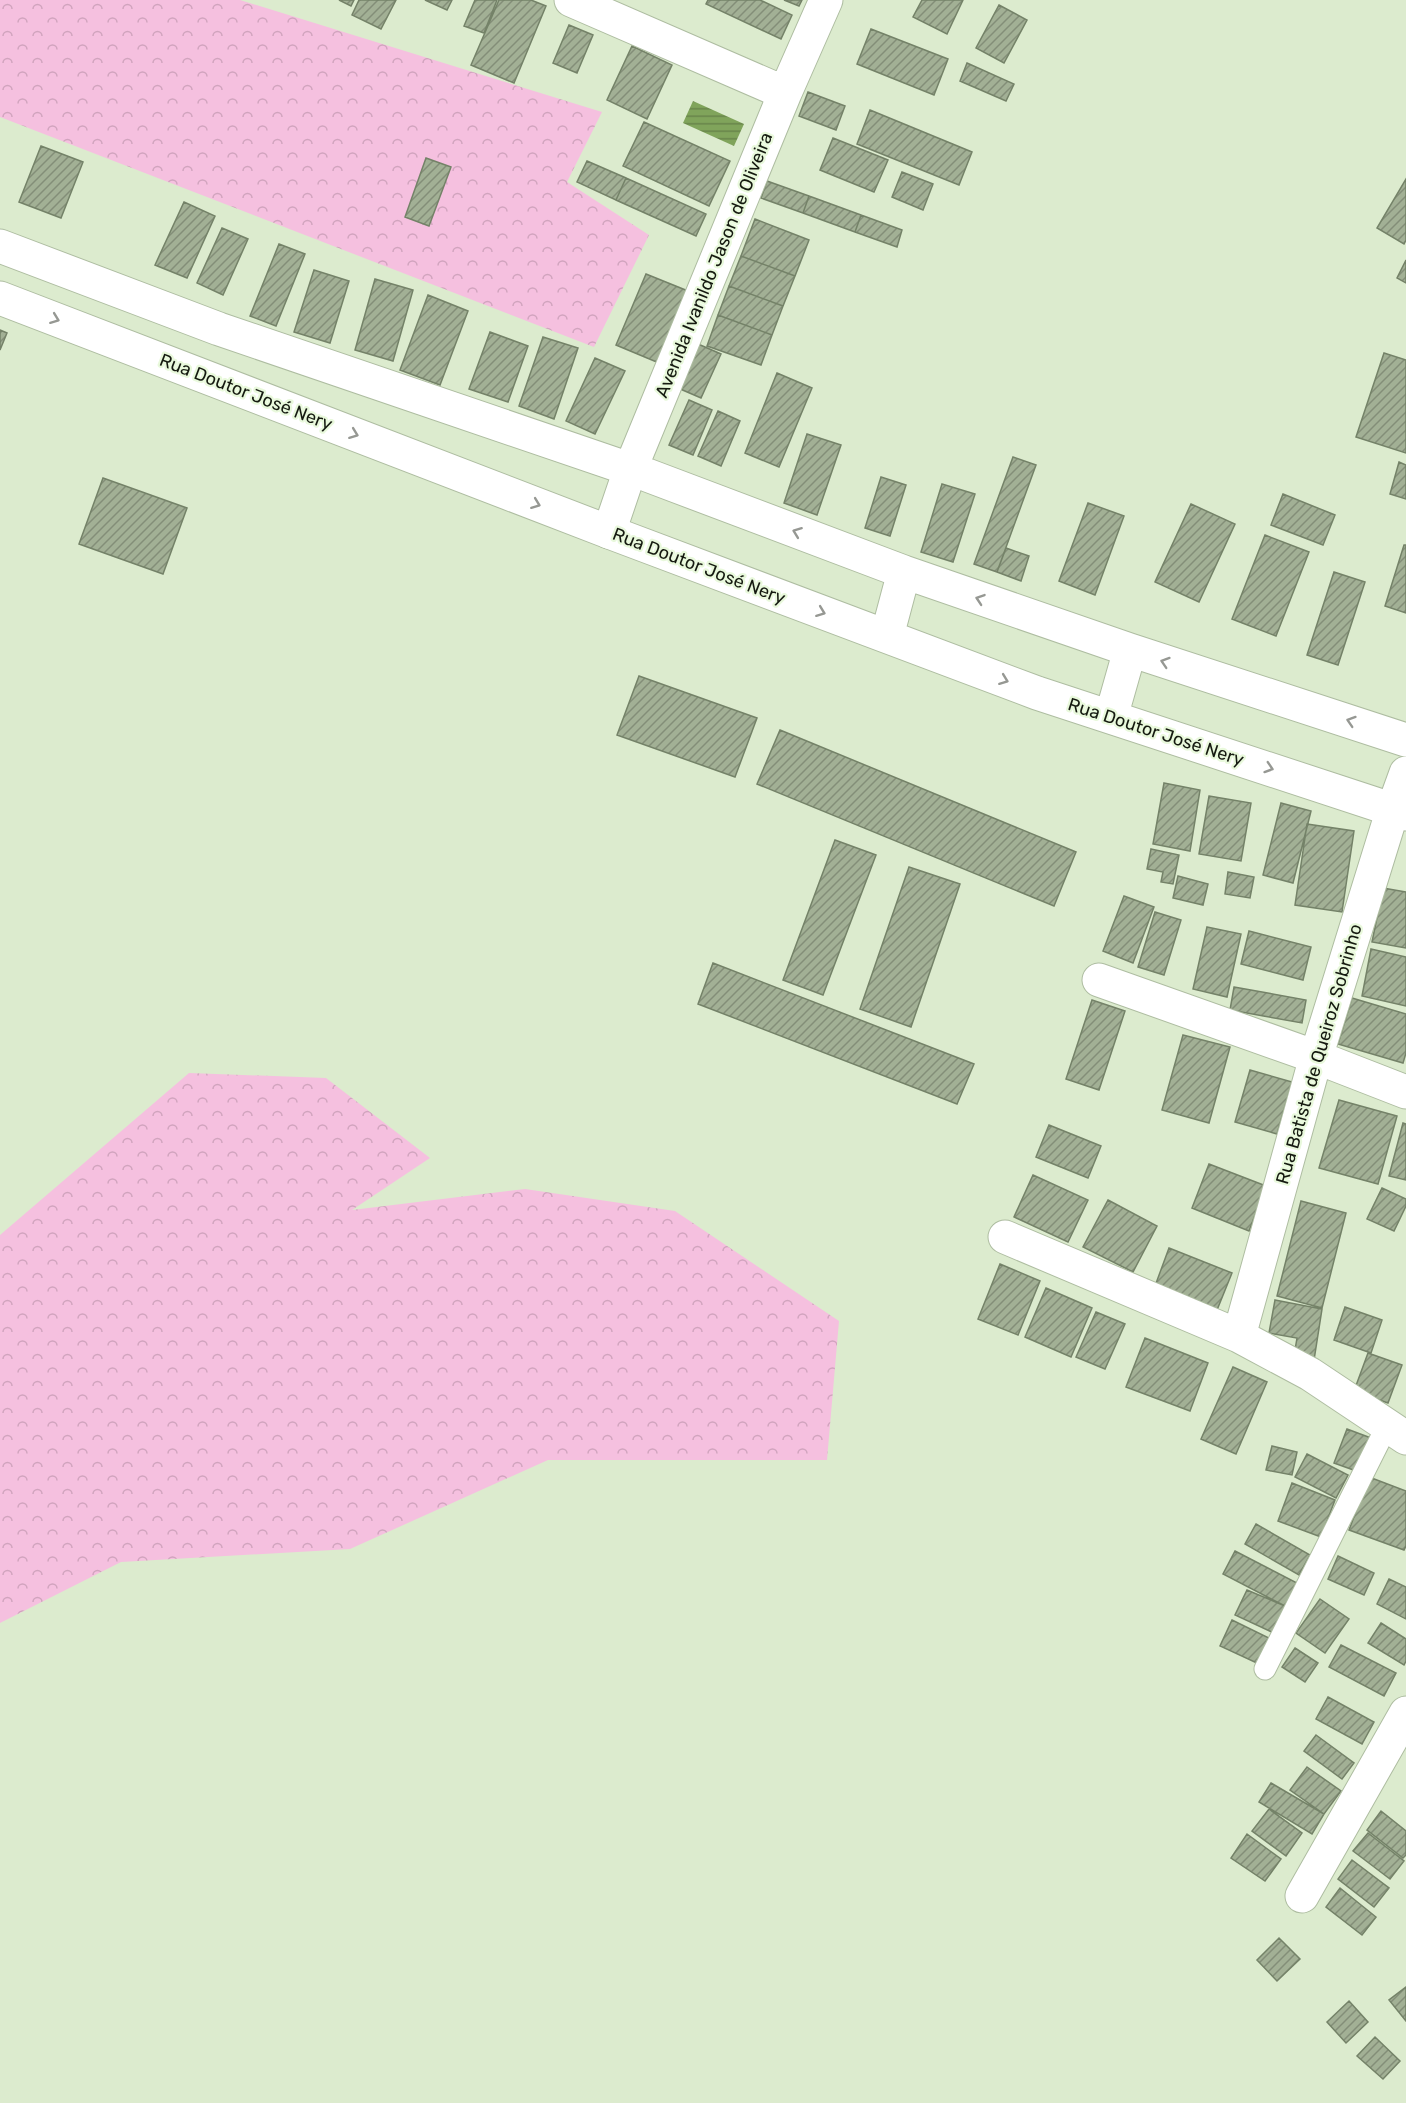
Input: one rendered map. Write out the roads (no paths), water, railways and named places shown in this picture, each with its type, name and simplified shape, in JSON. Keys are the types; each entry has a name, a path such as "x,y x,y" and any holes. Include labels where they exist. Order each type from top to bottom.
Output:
{"street":[{"path":"571,0 785,93"},
{"name":"Avenida Ivanildo Jason de Oliveira","path":"609,532 630,470 785,93 826,0"},
{"path":"0,246 219,329 630,470 904,572 1130,650 1406,740"},
{"path":"84,330 100,284"},
{"name":"Rua Doutor José Nery","path":"0,298 609,532 1037,693 1399,812"},
{"path":"887,636 904,572"},
{"path":"1111,717 1130,650"},
{"name":"Rua Batista de Queiroz Sobrinho","path":"1239,1336 1316,1058 1399,812 1406,773"},
{"path":"1099,980 1406,1092"},
{"path":"1005,1237 1239,1336 1310,1374 1397,1432"},
{"path":"1302,1896 1406,1713"}],"lane":[{"path":"1265,1669 1397,1432"}]}
